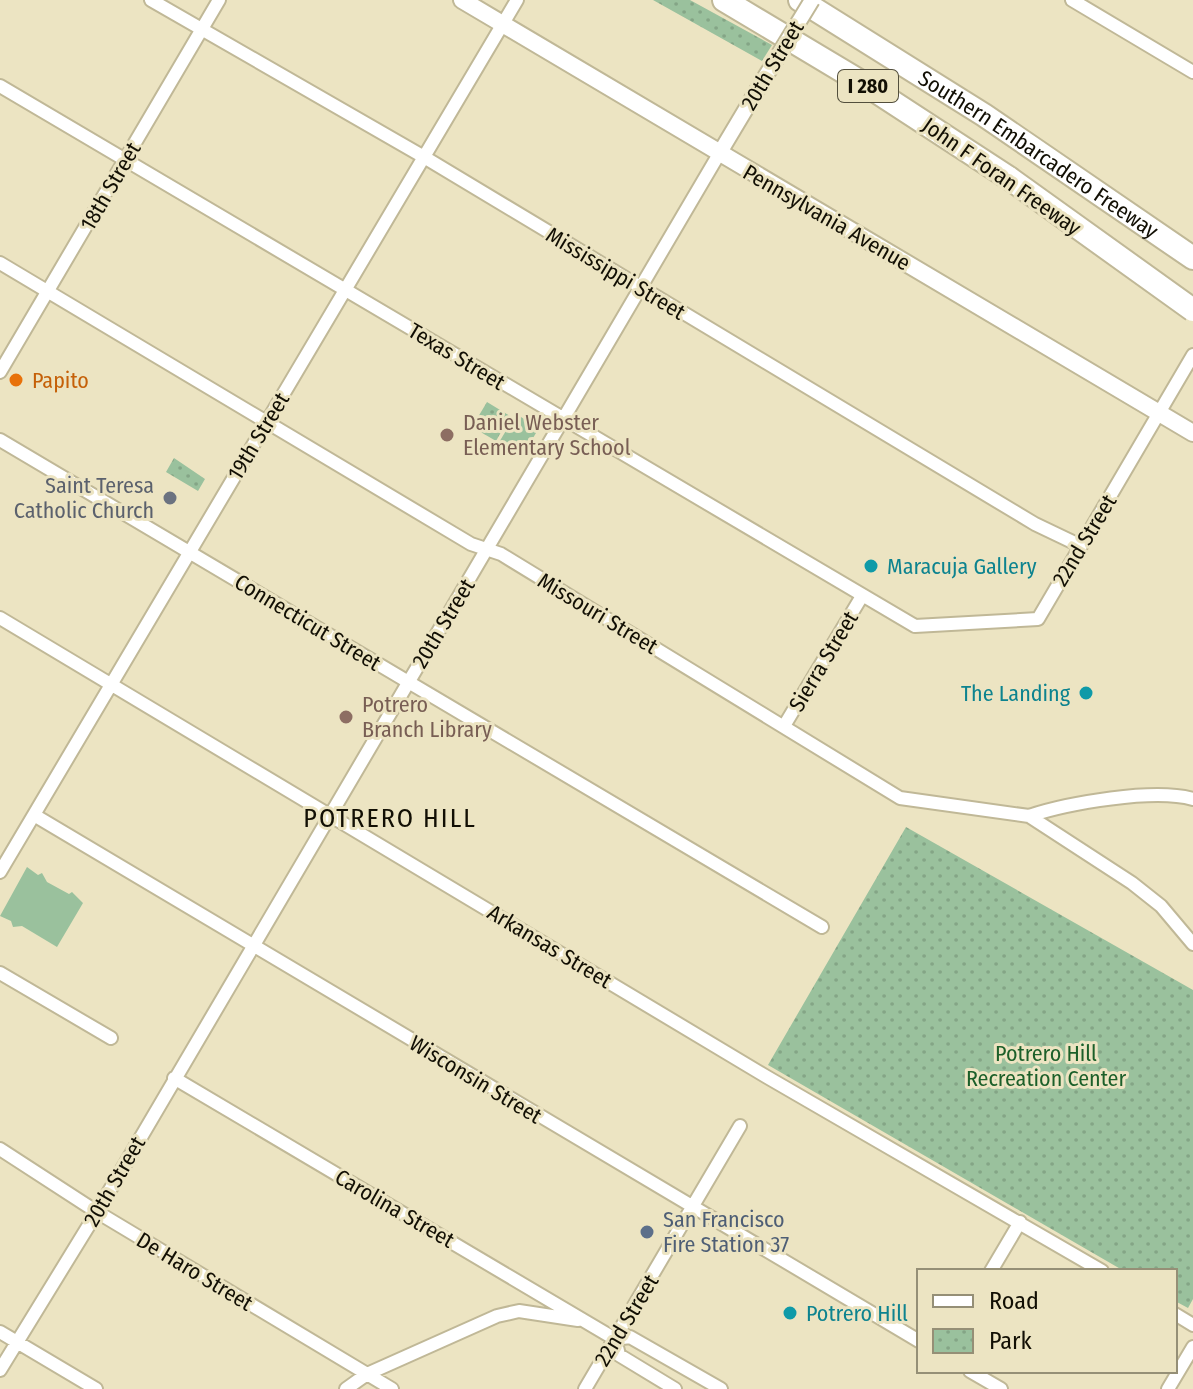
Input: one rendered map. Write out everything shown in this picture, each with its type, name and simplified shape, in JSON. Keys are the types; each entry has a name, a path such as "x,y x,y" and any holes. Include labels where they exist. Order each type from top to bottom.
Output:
{"highway":[{"name":"John F Foran Freeway","path":"724,0 845,72 1009,178 1193,310"},
{"name":"Southern Embarcadero Freeway","path":"800,0 1028,145 1193,258"}],"main road":[{"name":"Pennsylvania Avenue","path":"462,0 1193,433"}],"street":[{"name":"Mississippi Street","path":"151,0 424,157 1035,524 1081,546"},
{"name":"18th Street","path":"0,372 219,0"},
{"name":"19th Street","path":"0,872 517,0"},
{"name":"20th Street","path":"0,1370 97,1212 251,946 812,0"},
{"path":"1072,0 1193,72"},
{"name":"Texas Street","path":"0,86 915,626"},
{"name":"Missouri Street","path":"0,263 471,544 487,549 900,798 1029,816 1132,883 1161,906 1193,944"},
{"name":"22nd Street","path":"915,626 1038,619 1193,355"},
{"name":"Connecticut Street","path":"0,440 822,927"},
{"name":"Sierra Street","path":"784,726 862,596"},
{"name":"Arkansas Street","path":"0,618 767,1077 1099,1269"},
{"path":"1029,816 1123,796 1172,794 1193,799"},
{"name":"Wisconsin Street","path":"34,815 917,1340"},
{"path":"0,973 111,1038"},
{"name":"Carolina Street","path":"174,1078 615,1339 630,1337 721,1389"},
{"name":"22nd Street","path":"585,1389 740,1126"},
{"name":"De Haro Street","path":"0,1149 97,1212 392,1389"},
{"path":"992,1269 1020,1222"},
{"path":"346,1389 367,1374 497,1316 519,1311 589,1322"},
{"path":"0,1332 96,1389"},
{"name":"Carolina Street","path":"615,1339 619,1355 675,1389"},
{"path":"1168,1389 1193,1347"},
{"path":"973,1373 1001,1389"}],"green space":[{"path":"653,0 690,0 772,45 762,61"},
{"path":"487,402 510,416 496,441 472,427"},
{"path":"516,414 539,428 521,458 498,444"},
{"path":"174,458 205,479 198,491 166,472"},
{"name":"Potrero Hill Recreation Center","path":"906,827 1193,990 1193,1299 1188,1308 1177,1302 1177,1269 1121,1269 768,1065"},
{"path":"27,867 38,875 42,873 47,882 69,894 72,892 83,903 57,947 22,926 13,927 11,921 0,916"}],"railway":[{"path":"1085,243 1193,306"}],"place":[{"name":"Papito","path":"16,380"},
{"name":"Daniel Webster Elementary School","path":"447,435"},
{"name":"Saint Teresa Catholic Church","path":"170,498"},
{"name":"Maracuja Gallery","path":"871,566"},
{"name":"The Landing","path":"1086,693"},
{"name":"Potrero Branch Library","path":"346,717"},
{"name":"San Francisco Fire Station 37","path":"647,1232"},
{"name":"Potrero Hill","path":"790,1313"}],"district":[{"name":"POTRERO HILL","path":"390,818"}]}
